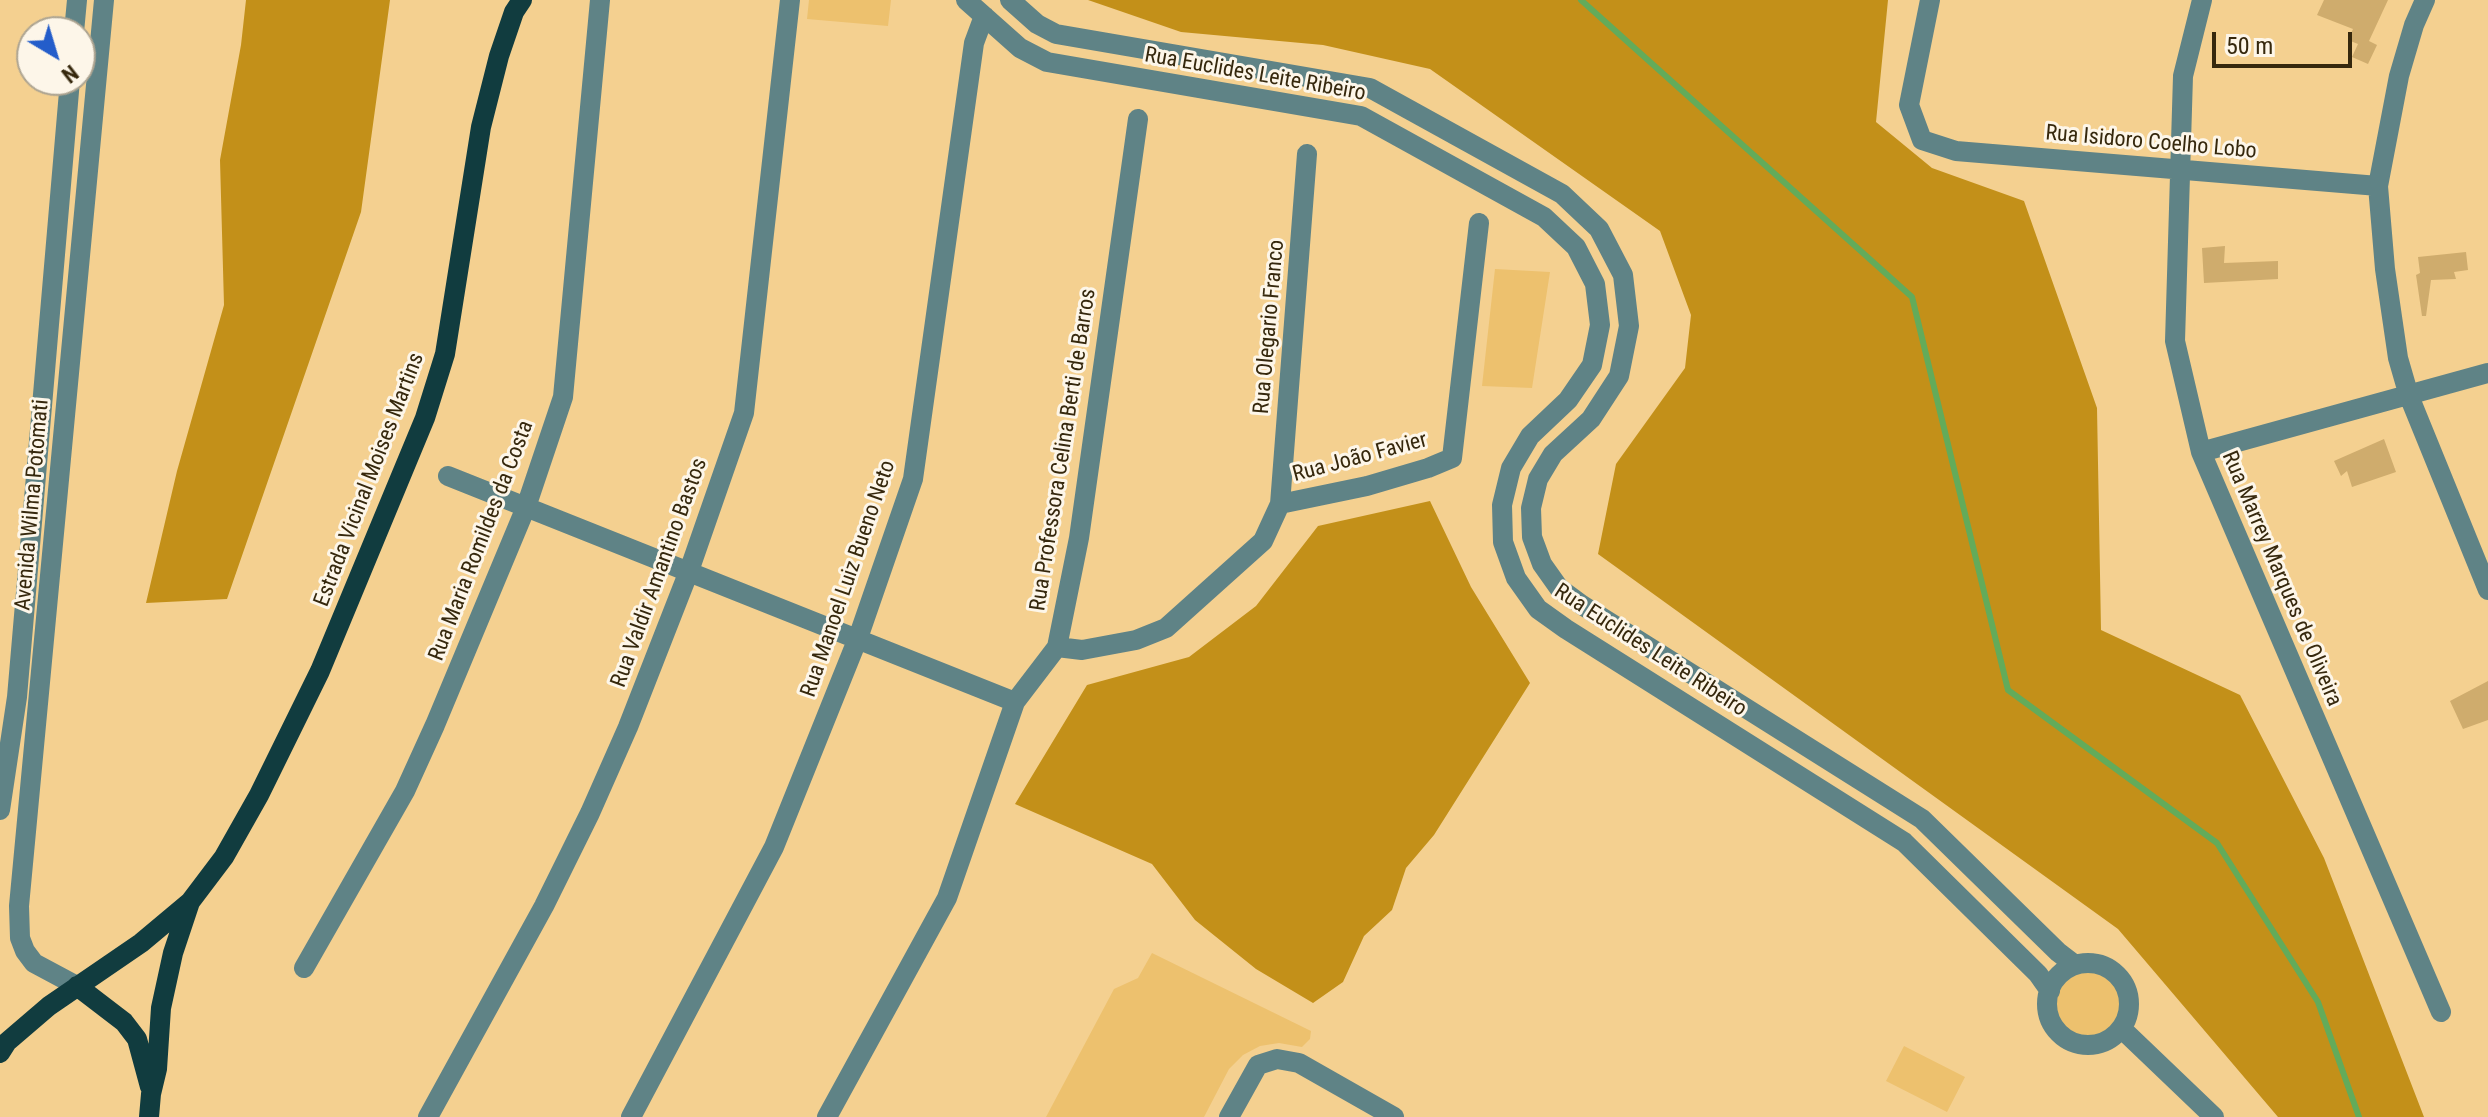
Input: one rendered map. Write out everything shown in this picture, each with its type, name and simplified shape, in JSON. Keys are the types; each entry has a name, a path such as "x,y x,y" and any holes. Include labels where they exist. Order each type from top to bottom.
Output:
{"main road":[{"name":"Estrada Vicinal Moises Martins","path":"190,902 224,857 320,671 425,418 445,354 481,127 499,56 514,12 522,0"},
{"path":"0,1053 7,1042 38,1015 141,943 190,902"},
{"path":"149,1117 157,1069 161,1008 173,953 190,902"},
{"path":"77,986 124,1022 137,1039 151,1094"}],"street":[{"name":"Avenida Wilma Potomati","path":"77,986 34,963 25,951 20,938 19,906 104,0"},
{"name":"Rua Maria Romildes da Costa","path":"304,968 405,791 435,725 526,507 563,397 600,0"},
{"name":"Rua Valdir Amantino Bastos","path":"428,1117 544,906 590,813 628,727 689,571 744,413 790,0"},
{"name":"Rua Euclides Leite Ribeiro","path":"966,0 1020,48 1047,62 1361,116 1544,217 1576,247 1595,284 1600,325 1592,365 1568,400 1530,436 1511,468 1502,505 1503,542 1516,578 1538,609 1566,629 1904,842 2038,974 2050,991"},
{"name":"Rua Isidoro Coelho Lobo","path":"1930,0 1909,105 1922,140 1956,151 2378,186"},
{"name":"Rua Marrey Marques de Oliveira","path":"2202,0 2183,76 2175,341 2201,452 2441,1012"},
{"path":"2425,0 2399,76 2378,186 2398,358 2409,396 2488,590"},
{"path":"1001,31 1015,24 1015,4"},
{"name":"Rua Euclides Leite Ribeiro","path":"1015,4 1037,24 1056,34 1370,88 1562,194 1599,229 1623,275 1629,326 1619,376 1591,419 1553,454 1538,479 1531,508 1532,537 1542,564 1559,588 1582,605 1922,819 2075,965"},
{"name":"Rua Manoel Luiz Bueno Neto","path":"631,1117 774,847 858,638 913,479 974,43 984,16"},
{"path":"1331,111 1335,82"},
{"name":"Avenida Wilma Potomati","path":"0,810 17,697 69,96"},
{"name":"Rua Professora Celina Berti de Barros","path":"827,1117 947,898 1015,702 1057,647 1079,538 1138,119"},
{"name":"Rua Olegario Franco","path":"1280,504 1307,154"},
{"name":"Rua João Favier","path":"1057,647 1082,650 1136,640 1166,628 1263,541 1280,504 1367,486 1452,458 1479,223"},
{"path":"2201,452 2488,373"},
{"path":"448,476 1015,702"},
{"path":"2090,962 2104,966 2117,974 2126,986 2130,1000 2128,1015 2122,1029 2110,1040 2095,1045 2078,1045 2064,1038 2053,1027 2047,1013 2050,991 2062,972 2075,965 2090,962"},
{"path":"2122,1029 2214,1117"},
{"path":"1229,1117 1258,1065 1277,1059 1299,1063 1394,1117"}],"shaded area":[{"path":"246,0 390,0 361,212 227,599 146,603 177,471 224,305 220,160"},
{"path":"809,0 891,0 888,26 807,19"},
{"path":"1088,0 1888,0 1876,122 1932,168 2024,201 2097,408 2101,630 2240,695 2324,858 2424,1117 2278,1117 2118,929 1598,554 1616,464 1685,368 1691,315 1660,231 1430,69 1323,45 1181,32"},
{"path":"1495,269 1550,272 1532,388 1482,386"},
{"path":"1430,501 1471,587 1530,683 1434,835 1406,868 1392,910 1364,936 1343,982 1313,1003 1256,969 1195,920 1152,864 1015,804 1087,685 1189,657 1256,606 1318,526"},
{"path":"1152,953 1311,1031 1310,1039 1302,1047 1279,1043 1260,1046 1243,1055 1229,1069 1204,1117 1046,1117 1114,989 1138,978"},
{"path":"2095,970 2116,985 2122,1004 2120,1017 2112,1028 2095,1038 2081,1038 2064,1028 2056,1017 2054,997 2064,980 2075,972"},
{"path":"1904,1046 1965,1077 1947,1112 1886,1081"}],"building":[{"path":"2324,0 2388,0 2369,41 2377,45 2368,64 2352,57 2358,44 2348,40 2353,29 2317,15"},
{"path":"2225,246 2224,263 2278,261 2278,279 2204,283 2202,248"},
{"path":"2466,252 2468,270 2454,272 2456,279 2431,280 2426,316 2422,316 2416,275 2420,273 2418,257"},
{"path":"2384,439 2396,472 2352,487 2347,471 2341,476 2334,461"},
{"path":"2488,681 2488,720 2463,729 2450,701"}],"waterway":[{"path":"1581,0 1912,297 2008,690 2217,843 2318,1002 2359,1117"}]}
